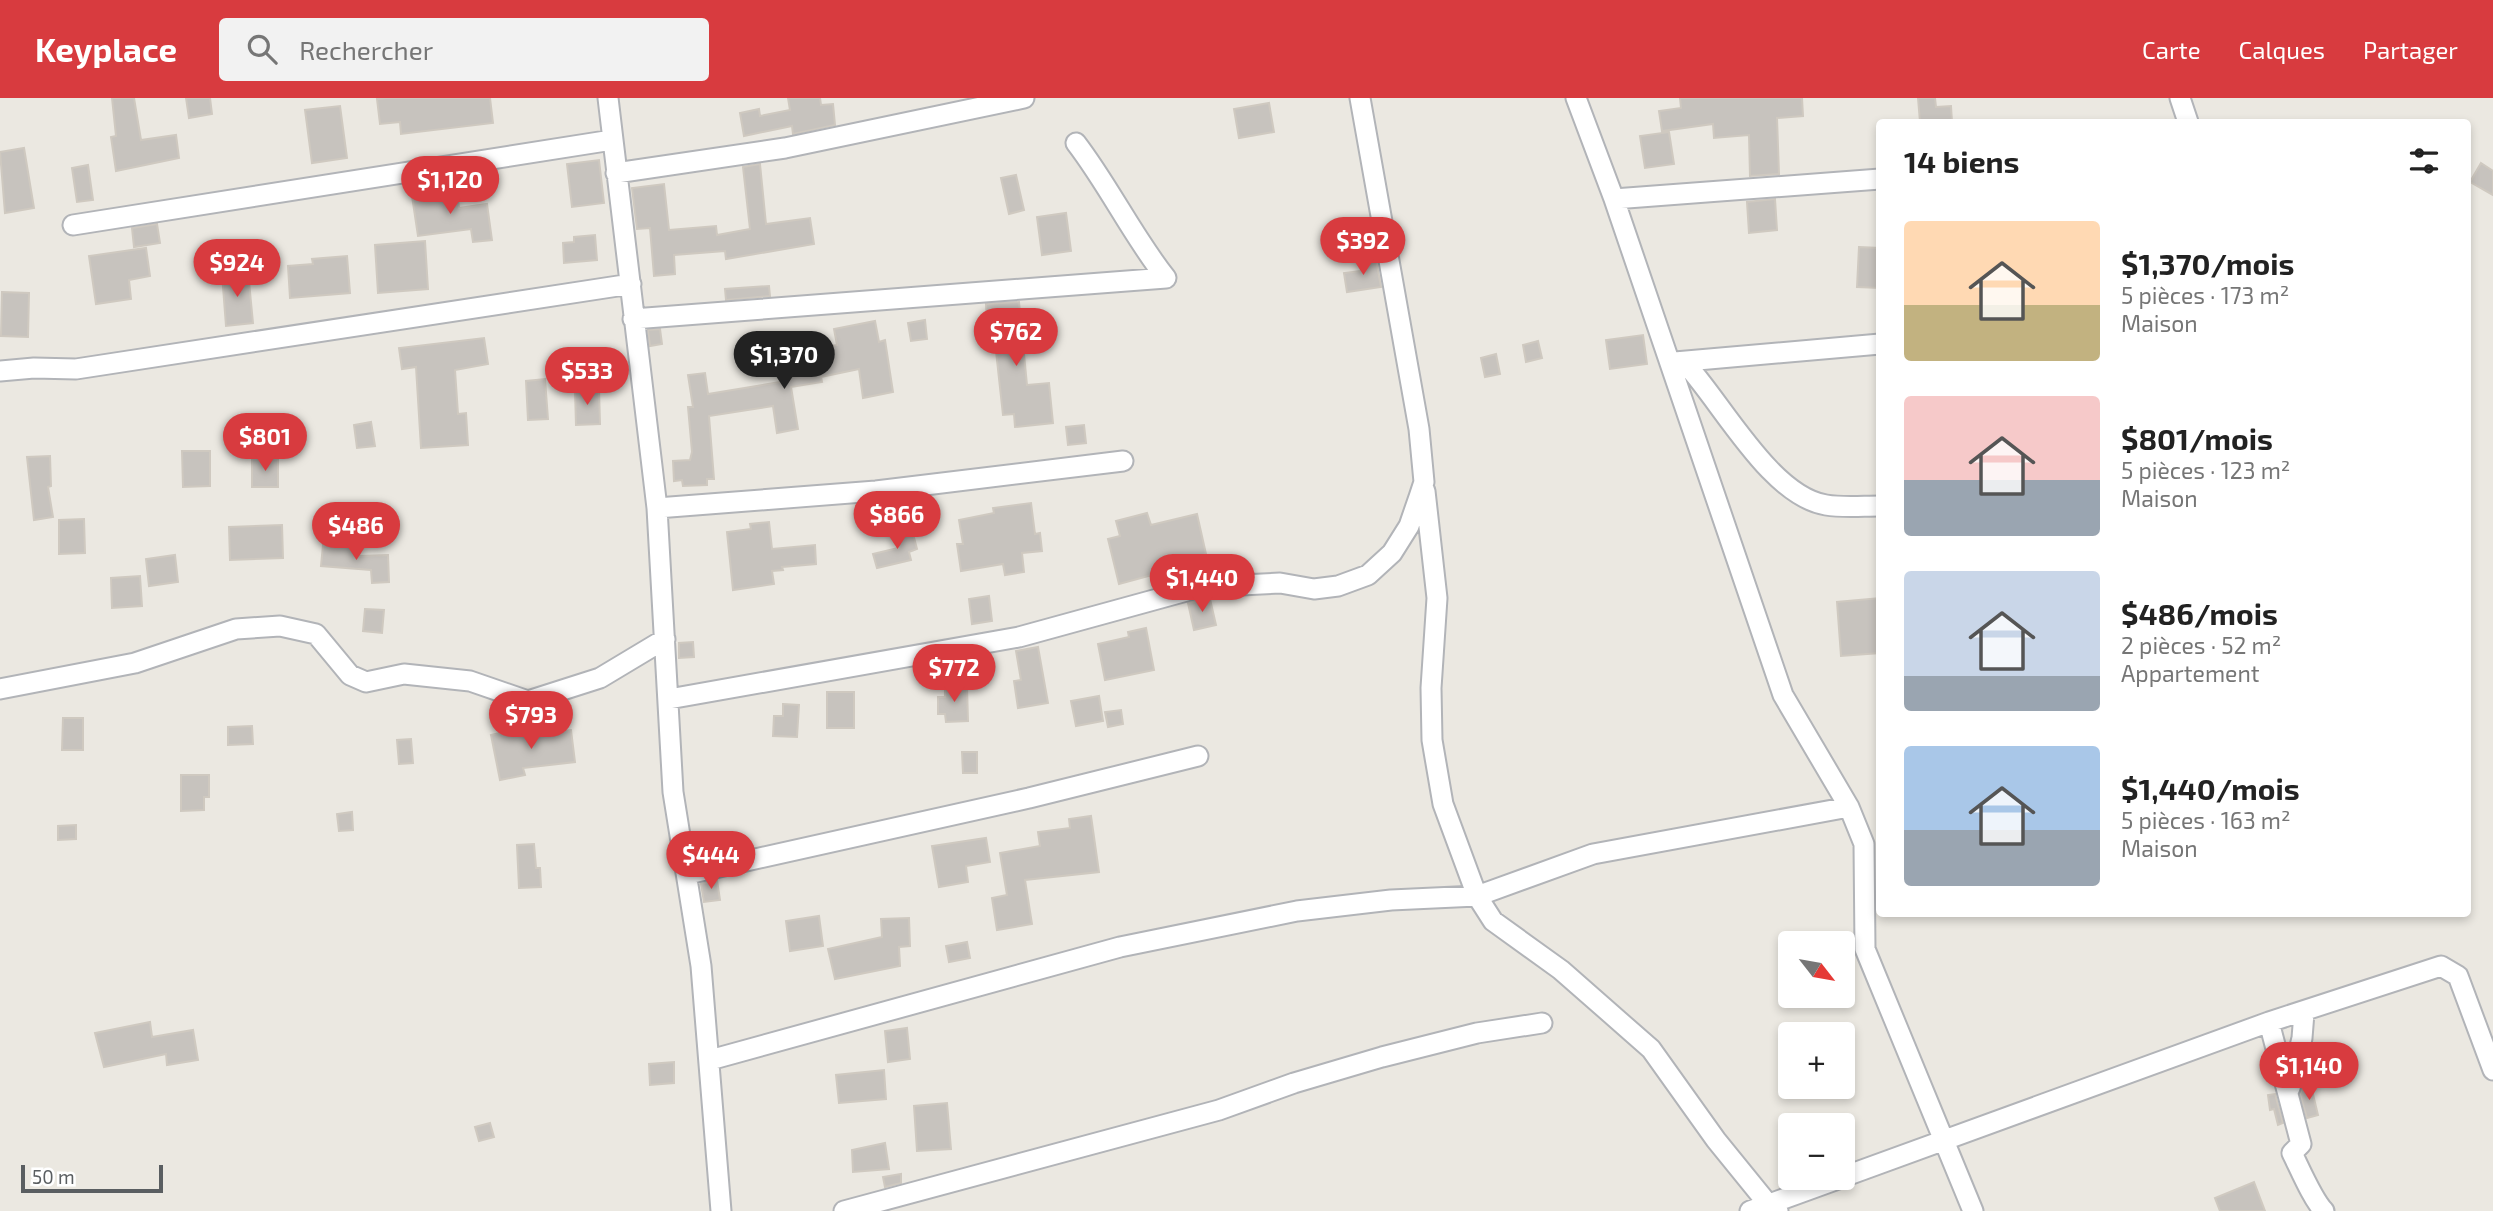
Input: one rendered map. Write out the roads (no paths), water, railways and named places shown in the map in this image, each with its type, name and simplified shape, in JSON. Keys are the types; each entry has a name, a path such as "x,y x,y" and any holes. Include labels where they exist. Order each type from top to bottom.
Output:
{"street":[{"path":"608,98 657,508 673,792 688,874 710,1060 721,1211"},
{"path":"616,173 785,148 1024,98"},
{"path":"1360,98 1419,429 1437,598 1431,688 1432,740 1443,804 1477,896 1503,929 1561,970 1651,1049 1765,1209 1811,1190"},
{"path":"1576,98 1676,362 1783,695 1849,807 1872,859 1865,949 1882,996 1946,1139 1973,1211"},
{"path":"2180,98 2187,119"},
{"path":"73,225 612,141"},
{"path":"633,319 1166,278 1140,245 1099,172 1076,143"},
{"path":"1614,199 1876,179"},
{"path":"0,371 34,368 76,369 631,284"},
{"path":"1676,362 1876,344"},
{"path":"1676,362 1704,383 1757,456 1800,494 1823,505 1876,506"},
{"path":"657,508 876,491 1123,461"},
{"path":"669,699 1018,637 1200,587 1280,583 1314,589 1338,586 1368,575 1392,553 1409,526 1424,481"},
{"path":"0,689 135,663 236,629 280,625 316,634 350,674 366,682 404,674 470,681 528,701 600,678 665,639"},
{"path":"688,874 1029,798 1198,756"},
{"path":"710,1060 1120,947 1297,911 1391,900 1477,896 1593,854 1849,807"},
{"path":"1855,1172 2269,1022 2304,1013 2441,966 2458,976 2485,1024 2493,1070"},
{"path":"2289,1092 2302,1038 2304,1013"},
{"path":"2269,1022 2301,1144 2292,1153 2311,1187 2315,1202 2324,1211"},
{"path":"844,1211 1219,1110 1294,1083 1382,1057 1477,1033 1542,1023"}]}
